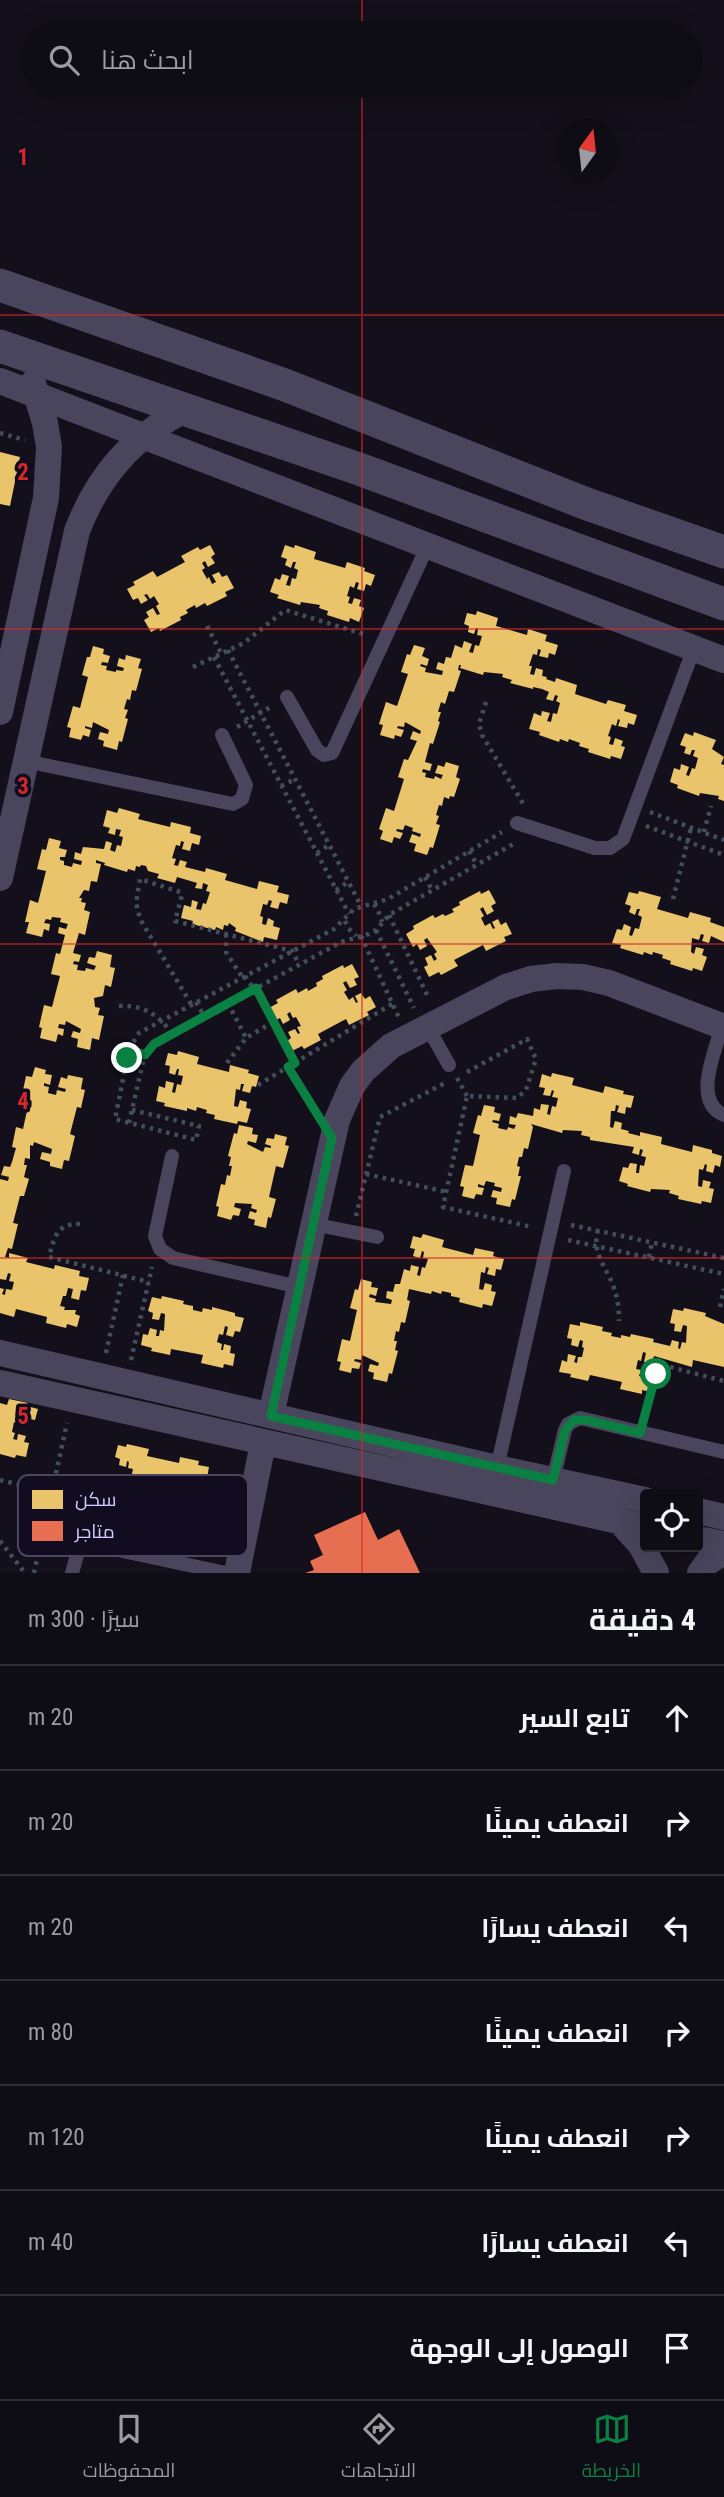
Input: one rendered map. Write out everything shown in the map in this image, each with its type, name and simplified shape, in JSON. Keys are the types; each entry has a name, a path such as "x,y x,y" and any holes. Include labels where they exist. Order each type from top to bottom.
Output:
{"street":[{"path":"0,285 285,385 587,504 724,552"},
{"path":"0,712 46,498 49,447 46,423 36,394 12,351"},
{"path":"12,351 359,469 724,604"},
{"path":"0,381 724,660"},
{"path":"0,878 85,510 109,470 143,435 184,410"},
{"path":"587,504 625,536 622,553 615,559 606,561"},
{"path":"271,1416 337,1119 352,1086 376,1058 424,1027 506,987 531,979 557,976 583,977 609,983 723,1027"},
{"path":"640,1499 9,1355 6,1384 633,1525 656,1573"},
{"path":"248,1517 262,1443"},
{"path":"703,1512 724,1517"},
{"path":"703,1539 724,1544"},
{"path":"700,1573 708,1562 724,1552"}],"lane":[{"path":"288,697 317,750 324,755 332,753 428,545"},
{"path":"517,823 603,849 618,844 634,814 694,648"},
{"path":"25,761 233,804 242,799 246,785 222,735"},
{"path":"424,1027 449,1065"},
{"path":"723,1027 706,1095 712,1107 724,1115"},
{"path":"172,1156 156,1228 157,1243 166,1255 299,1287"},
{"path":"497,1468 564,1171"},
{"path":"313,1224 377,1237"},
{"path":"553,1480 565,1430 574,1420 587,1420 724,1452"},
{"path":"72,1573 77,1556"},
{"path":"146,1556 226,1573"}],"path":[{"path":"193,667 244,642 285,610 385,640"},
{"path":"207,626 222,653"},
{"path":"228,650 360,906"},
{"path":"214,657 349,914"},
{"path":"222,735 288,697"},
{"path":"130,1123 145,1055 154,1044 299,964 376,930 389,915 539,830 482,735 479,724 486,702"},
{"path":"281,786 295,779"},
{"path":"704,832 711,806"},
{"path":"634,814 691,828 724,840"},
{"path":"634,814 687,841 724,855"},
{"path":"132,1110 199,1126 196,1140 115,1119 129,1049 139,1033 292,951 345,920 360,906 388,899 517,823"},
{"path":"673,899 691,828"},
{"path":"317,853 329,845"},
{"path":"469,851 477,865"},
{"path":"425,877 432,890"},
{"path":"204,1016 140,919 136,903 139,879 180,892 182,895 175,921 292,951 299,964"},
{"path":"337,890 348,882"},
{"path":"373,904 378,909 382,922"},
{"path":"389,915 424,1027"},
{"path":"345,920 348,928 359,936 392,1004 424,1027"},
{"path":"376,930 424,1027"},
{"path":"226,934 226,952 255,989 295,1063"},
{"path":"228,1003 246,1038"},
{"path":"258,1085 392,1004"},
{"path":"118,1006 142,1008 162,1019 172,1034"},
{"path":"227,1063 246,1038 273,1022"},
{"path":"352,1232 380,1117 527,1039 536,1059 526,1090 521,1096 511,1099 467,1096 443,1207 550,1229 595,1245 724,1274"},
{"path":"129,1049 145,1055"},
{"path":"288,1067 332,1138"},
{"path":"366,1174 447,1192"},
{"path":"80,1224 71,1223 58,1230 49,1257 149,1282"},
{"path":"550,1229 598,1230 724,1258"},
{"path":"598,1230 595,1245 600,1262 614,1285 619,1321"},
{"path":"649,1257 652,1242"},
{"path":"114,1379 149,1282 157,1243"},
{"path":"114,1379 123,1275"},
{"path":"720,1307 724,1289"},
{"path":"640,1433 656,1374 661,1367 724,1381"},
{"path":"56,1475 72,1399"},
{"path":"0,1480 18,1484"},
{"path":"1,1543 25,1573"}],"building: سكن":[{"path":"0,452 20,457 10,506 0,504"},
{"path":"210,545 215,554 211,557 215,563 208,567 205,561 202,563 207,579 209,577 212,584 216,582 212,575 219,572 222,577 227,575 234,588 225,592 227,596 207,606 205,603 196,608 195,605 186,610 188,613 180,617 181,620 160,631 159,628 151,632 144,620 149,617 146,612 153,608 157,615 160,614 156,606 159,604 154,596 150,599 147,594 144,595 148,600 141,604 138,598 133,600 127,589 135,585 133,582 153,571 157,577 185,562 181,556 198,547 200,550"},
{"path":"285,545 294,548 295,545 316,552 314,559 345,568 347,562 365,568 364,571 375,575 371,586 366,584 364,591 357,589 359,583 356,582 354,588 350,586 348,603 352,604 354,598 361,600 359,606 364,608 359,622 350,618 349,622 327,615 328,611 319,608 320,605 301,602 300,605 277,598 279,595 270,592 275,578 280,580 282,574 289,576 286,585 290,586 292,578 296,579 296,562 293,562 291,568 285,565 287,559 281,557"},
{"path":"477,611 498,618 496,626 527,635 528,629 547,635 545,641 558,645 555,655 549,653 548,658 539,656 541,650 538,649 537,655 533,654 529,666 532,666 530,674 534,675 536,668 543,670 542,676 547,677 546,679 555,682 556,678 577,685 575,694 606,704 608,700 626,705 624,711 637,715 634,725 628,723 627,728 618,726 618,719 616,726 612,724 608,736 611,737 609,744 613,745 615,738 623,741 621,746 625,747 621,759 611,756 610,759 588,752 589,749 579,746 580,743 569,739 568,742 560,739 559,742 529,729 534,713 541,716 542,711 550,713 547,721 551,722 560,703 556,701 558,696 555,695 553,701 546,699 549,692 542,689 510,683 512,680 502,677 503,674 484,672 483,675 460,668 459,665 458,670 461,671 454,692 449,691 445,704 441,702 438,712 441,712 440,722 425,762 432,764 430,771 423,769 422,772 426,773 425,777 434,779 435,776 441,779 443,775 435,773 438,765 444,767 446,762 459,766 456,777 460,779 454,797 444,797 442,806 439,805 436,824 440,825 433,848 430,847 427,855 414,851 416,844 409,842 412,834 420,837 421,834 405,825 403,830 396,831 403,833 400,839 394,837 392,843 380,839 383,831 379,829 386,808 394,811 404,779 398,777 404,759 408,760 417,741 410,739 413,731 420,734 421,731 405,722 404,727 397,728 404,730 401,737 395,735 394,739 380,735 383,725 379,724 386,702 397,706 408,674 401,672 407,654 410,655 414,645 425,648 422,656 429,659 427,666 420,666 426,668 425,672 442,675 443,671 436,669 438,662 444,664 446,657 451,658 455,645 462,648 464,641 472,644 469,652 473,653 475,645 479,646 482,636 477,635 478,629 476,628 474,634 468,632 469,626 464,624 467,613 476,615"},
{"path":"93,646 104,649 103,654 110,656 108,663 102,662 101,665 107,666 106,670 123,671 124,668 117,666 119,658 125,660 126,655 141,659 138,668 142,669 136,691 132,690 124,709 128,710 125,718 128,719 117,750 103,746 104,741 98,739 100,732 108,734 109,730 93,722 92,728 85,726 91,730 89,737 83,735 81,740 69,737 71,728 67,727 73,706 80,708 88,677 82,675"},
{"path":"694,732 716,740 712,749 724,757 721,764 724,765 724,801 718,799 719,796 700,793 699,796 677,788 678,785 670,782 674,768 680,770 681,764 689,767 686,775 689,776 692,768 695,769 698,758 693,756 695,750 692,750 690,755 684,753 686,747 680,745 685,733 693,736"},
{"path":"119,808 140,814 138,819 170,827 171,822 191,827 190,833 201,836 199,845 192,843 190,851 182,849 184,842 181,841 180,846 176,845 172,858 176,859 174,865 178,866 180,860 187,862 185,867 205,872 206,868 227,874 225,880 257,889 259,881 279,886 277,892 289,895 287,904 280,902 278,909 270,907 272,901 269,900 267,905 263,904 260,916 263,917 262,924 266,925 268,918 274,921 273,926 280,928 277,940 264,937 263,942 235,931 236,928 229,923 228,926 224,925 223,930 216,927 215,930 181,918 184,905 191,907 192,900 198,902 196,909 201,910 203,903 206,904 210,892 206,891 208,885 203,883 202,889 195,888 197,883 177,877 175,883 157,878 159,874 148,871 146,866 136,866 135,871 128,869 127,872 96,860 96,863 101,864 97,882 91,881 89,891 84,890 79,898 86,903 84,910 90,912 85,935 79,933 73,953 81,955 79,962 74,961 73,964 78,965 77,970 94,970 96,966 87,963 89,957 95,958 97,951 112,955 110,967 115,968 111,987 105,985 103,996 94,998 95,1007 100,1008 98,1015 104,1016 99,1040 92,1038 90,1050 77,1047 78,1039 71,1037 73,1031 80,1033 81,1029 66,1021 65,1025 59,1024 58,1028 64,1029 63,1036 58,1034 56,1042 40,1038 42,1028 39,1027 44,1005 52,1007 60,976 51,974 56,953 60,954 65,935 58,933 59,927 66,929 68,924 60,922 61,918 46,919 44,923 50,924 49,931 44,929 42,937 26,933 29,922 25,922 30,900 38,903 46,871 37,869 42,849 46,850 49,838 61,841 59,848 67,850 65,857 60,857 60,860 64,861 64,865 72,867 73,863 81,865 82,861 74,859 75,852 81,854 83,847 104,849 106,841 112,843 110,850 115,852 117,845 121,846 121,830 116,829 115,835 108,833 110,828 103,826 107,810 117,813"},
{"path":"489,890 496,903 491,906 494,911 487,915 483,907 480,909 485,926 490,923 493,929 495,928 492,922 498,919 501,925 506,922 512,934 504,937 506,941 486,951 483,945 454,960 458,966 441,975 439,972 429,977 424,967 428,965 425,958 431,955 434,961 437,959 434,954 437,952 427,938 424,940 427,946 420,950 417,944 413,947 406,934 414,929 413,926 433,915 435,918 454,912 452,909 460,905 459,902 480,891 481,894"},
{"path":"639,891 661,897 657,909 688,918 690,912 711,918 710,922 724,927 724,942 711,936 709,943 702,941 704,935 701,934 699,940 692,938 691,952 694,954 696,947 704,949 702,955 707,957 702,971 693,968 692,971 670,964 671,961 662,958 663,955 644,952 643,955 612,943 617,929 622,930 624,924 631,927 629,935 632,936 635,928 639,929 642,917 638,915 640,909 637,909 635,915 629,912 631,906 625,904 629,892 638,894"},
{"path":"352,964 359,977 354,979 357,985 350,988 346,981 343,983 347,990 344,992 349,1000 353,997 356,1003 358,1002 355,996 361,993 365,999 370,996 376,1007 367,1012 369,1015 349,1025 346,1019 318,1034 321,1040 304,1049 302,1046 292,1051 287,1041 291,1038 288,1032 295,1029 298,1034 300,1033 297,1027 301,1026 290,1012 287,1014 290,1020 283,1024 280,1018 276,1020 269,1008 278,1003 276,1000 296,989 298,993 307,988 308,991 317,986 316,983 323,979 322,976 343,965 344,968"},
{"path":"178,1051 199,1057 197,1064 229,1072 230,1065 259,1076 256,1087 252,1086 250,1093 242,1091 244,1084 241,1084 240,1090 236,1089 234,1106 238,1107 240,1100 247,1102 246,1108 251,1109 247,1123 238,1121 237,1124 214,1119 215,1115 206,1113 207,1110 197,1107 196,1111 187,1108 187,1111 164,1106 165,1103 156,1101 159,1086 165,1088 166,1081 174,1083 172,1092 175,1093 177,1084 181,1085 183,1076 178,1075 179,1069 175,1075 169,1073 170,1066 165,1065 168,1053 177,1055"},
{"path":"35,1067 52,1075 50,1085 44,1083 44,1086 49,1087 48,1093 56,1095 57,1090 65,1092 66,1089 58,1087 61,1077 67,1079 68,1075 83,1078 81,1089 85,1090 70,1134 75,1136 69,1161 64,1160 62,1169 50,1166 50,1162 40,1159 42,1152 51,1154 52,1149 34,1142 33,1146 30,1145 30,1159 25,1158 24,1165 27,1165 24,1177 29,1179 24,1196 20,1196 13,1223 18,1224 12,1249 8,1248 5,1257 9,1258 9,1253 28,1258 26,1262 54,1269 55,1265 80,1271 79,1276 89,1278 86,1291 81,1290 79,1300 71,1298 73,1289 68,1288 60,1306 65,1307 64,1310 76,1310 75,1314 80,1316 77,1327 67,1324 66,1328 46,1323 47,1317 16,1309 14,1317 0,1313 0,1288 4,1289 2,1294 5,1295 6,1289 12,1290 14,1282 9,1281 11,1274 8,1273 6,1280 0,1279 0,1179 8,1181 9,1177 1,1175 4,1166 10,1167 12,1162 16,1148 12,1147 16,1127 23,1129 30,1097 22,1095 26,1076 32,1077"},
{"path":"552,1073 574,1078 572,1085 603,1093 605,1086 634,1096 631,1108 626,1107 625,1114 617,1112 619,1106 616,1105 615,1111 611,1111 610,1127 613,1128 615,1121 622,1123 621,1129 629,1131 628,1133 640,1136 640,1132 662,1137 661,1144 692,1152 693,1145 722,1156 720,1167 715,1165 713,1173 706,1171 705,1164 703,1170 699,1169 698,1186 702,1187 703,1180 711,1182 709,1188 714,1189 711,1203 702,1201 701,1204 678,1199 679,1196 669,1193 670,1190 651,1189 650,1192 619,1181 623,1167 628,1168 630,1163 637,1164 636,1173 639,1173 640,1165 644,1166 646,1157 641,1156 643,1150 640,1149 639,1155 632,1153 634,1147 590,1140 590,1137 581,1135 582,1131 563,1130 562,1133 531,1124 533,1127 528,1149 524,1148 522,1157 519,1157 518,1176 521,1176 515,1200 512,1199 510,1207 496,1204 497,1198 491,1197 493,1190 501,1192 502,1188 494,1186 495,1183 486,1181 484,1186 478,1184 478,1187 484,1188 482,1195 476,1194 474,1199 462,1196 464,1187 460,1186 465,1165 473,1166 480,1135 473,1133 484,1105 495,1107 494,1112 501,1114 499,1121 492,1122 499,1124 498,1128 507,1130 508,1127 514,1129 516,1125 509,1124 510,1116 516,1118 518,1113 533,1116 534,1108 540,1110 541,1104 549,1105 547,1114 550,1115 558,1098 552,1097 552,1090 550,1096 543,1095 545,1088 539,1087 542,1074 551,1077"},
{"path":"239,1125 253,1128 252,1134 258,1135 256,1143 248,1141 247,1144 263,1152 265,1147 271,1148 265,1144 267,1138 274,1139 275,1134 287,1137 285,1145 289,1146 283,1168 276,1166 269,1197 276,1199 266,1228 254,1225 255,1220 248,1218 250,1211 256,1213 257,1210 251,1208 252,1204 235,1203 234,1207 241,1209 239,1216 233,1215 231,1220 217,1216 219,1207 216,1206 221,1184 225,1185 227,1175 230,1176 232,1166 229,1166 231,1157 228,1156"},
{"path":"423,1234 444,1240 442,1247 473,1255 475,1248 494,1252 493,1256 504,1259 501,1270 496,1269 495,1276 487,1274 489,1268 486,1267 485,1273 481,1272 479,1289 483,1290 485,1283 492,1285 491,1291 496,1292 492,1306 483,1304 482,1308 459,1302 460,1298 442,1291 441,1294 432,1291 431,1294 409,1289 407,1300 410,1301 405,1323 401,1322 399,1332 396,1331 394,1341 397,1341 395,1350 398,1351 387,1382 373,1379 374,1373 368,1371 370,1364 378,1366 379,1363 362,1355 361,1360 354,1361 361,1363 359,1369 352,1368 351,1373 339,1370 341,1362 337,1361 342,1339 350,1341 357,1310 350,1308 361,1279 372,1282 371,1287 378,1288 376,1296 370,1294 369,1297 376,1299 375,1302 391,1304 392,1300 386,1298 387,1291 393,1292 395,1284 400,1284 404,1269 410,1271 411,1265 419,1267 417,1275 420,1276 422,1267 425,1268 428,1259 423,1258 424,1252 422,1251 420,1258 413,1256 415,1249 410,1248 413,1236 421,1238"},
{"path":"162,1296 184,1301 183,1304 193,1306 193,1310 202,1312 203,1308 212,1310 212,1307 244,1318 240,1332 235,1331 233,1337 226,1335 228,1327 225,1326 223,1335 219,1334 217,1342 222,1344 221,1350 224,1344 231,1346 230,1353 235,1354 233,1366 224,1364 223,1368 201,1363 203,1355 171,1349 170,1355 151,1351 152,1348 141,1345 143,1334 148,1335 150,1328 157,1330 156,1336 159,1336 160,1330 164,1331 165,1314 161,1313 159,1320 152,1319 153,1313 148,1311 152,1297 161,1299"},
{"path":"684,1308 706,1313 705,1316 724,1324 724,1367 693,1360 692,1367 654,1356 652,1363 644,1362 646,1353 643,1352 636,1369 641,1370 639,1376 642,1377 643,1371 650,1372 648,1379 654,1380 651,1392 642,1390 642,1394 620,1389 622,1382 590,1375 588,1381 559,1372 562,1360 567,1362 568,1354 576,1356 574,1362 577,1363 578,1357 582,1357 583,1341 580,1340 578,1347 571,1345 572,1339 567,1338 570,1324 580,1326 580,1322 603,1327 602,1331 612,1333 611,1336 621,1338 621,1335 630,1337 631,1334 670,1346 672,1340 679,1342 680,1349 682,1342 686,1343 687,1326 683,1325 681,1332 674,1331 675,1324 670,1323 673,1309 683,1311"},
{"path":"9,1399 28,1403 27,1406 38,1409 35,1420 30,1419 28,1426 21,1424 20,1417 18,1423 14,1422 13,1439 17,1440 18,1434 26,1436 24,1442 29,1443 26,1457 16,1455 15,1458 0,1454 0,1403 7,1405"},
{"path":"127,1444 149,1449 147,1456 179,1463 180,1457 199,1461 198,1465 209,1467 208,1475 132,1475 133,1469 128,1468 129,1462 127,1461 126,1467 119,1465 120,1459 115,1457 118,1445 126,1447"}],"building: متاجر":[{"path":"365,1512 378,1540 399,1529 420,1573 305,1573 314,1570 310,1561 323,1555 314,1535"}],"route":[{"path":"127,1058 129,1049 145,1055 154,1044 256,988 295,1063 288,1067 332,1138 271,1416 553,1480 565,1430 574,1420 587,1420 640,1433 656,1374"}]}
